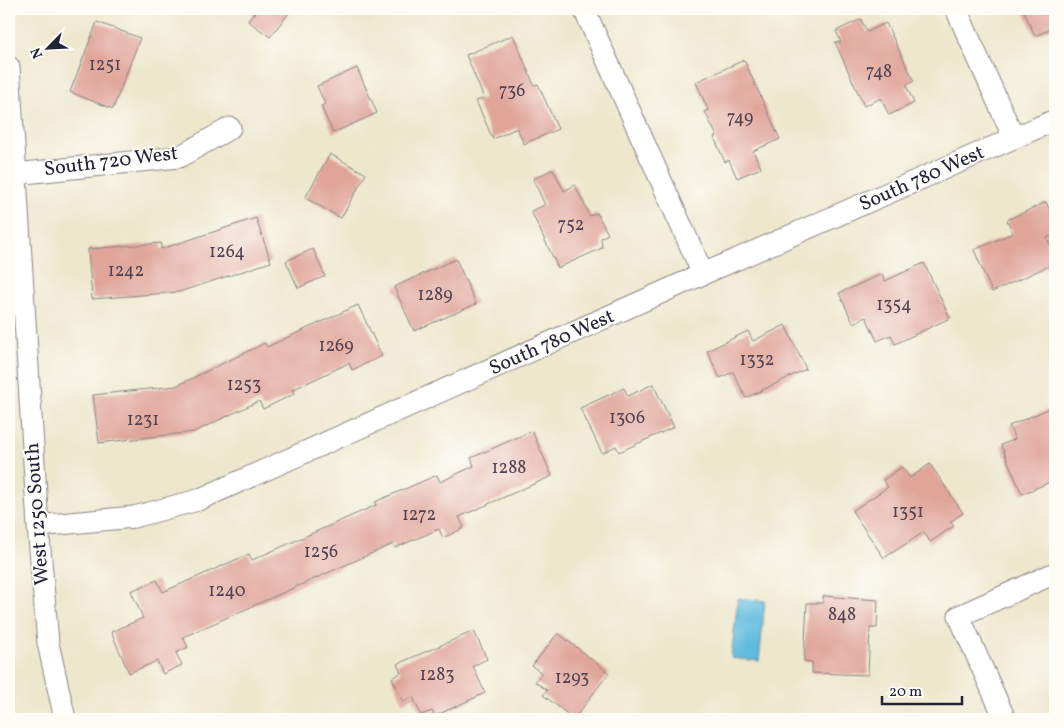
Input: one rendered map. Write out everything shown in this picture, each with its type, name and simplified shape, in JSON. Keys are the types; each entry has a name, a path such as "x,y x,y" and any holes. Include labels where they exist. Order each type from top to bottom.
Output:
{"street":[{"path":"584,9 703,274"},
{"path":"956,9 1014,138"},
{"name":"West 1250 South","path":"9,68 38,526 48,643 65,719"},
{"name":"South 780 West","path":"38,526 134,518 198,500 703,274 1055,120"},
{"name":"South 720 West","path":"15,174 179,157 230,128"},
{"path":"1005,719 960,616 1055,573"}],"water":[{"path":"738,598 765,601 759,661 731,658"}],"building":[{"path":"257,9 292,9 270,37 248,21"},
{"path":"1023,9 1055,9 1055,27 1035,36"},
{"path":"861,19 867,32 886,23 914,81 906,85 914,103 889,115 881,98 864,106 835,42 841,42 836,31"},
{"path":"97,22 140,38 113,109 70,92"},
{"path":"513,35 534,85 538,84 558,129 524,144 517,128 493,139 476,101 484,98 466,55"},
{"path":"744,60 780,139 753,151 761,168 737,178 729,160 725,162 714,137 717,136 705,112 708,110 696,82"},
{"path":"357,68 377,113 333,133 321,106 325,104 317,86"},
{"path":"330,154 366,174 341,218 305,198"},
{"path":"553,169 564,191 575,185 590,216 597,213 608,234 601,238 602,248 558,268 531,211 545,205 533,179"},
{"path":"1046,202 1055,222 1055,234 1047,238 1055,254 1055,263 992,292 974,250 1013,233 1007,220"},
{"path":"256,218 271,262 179,292 92,299 88,249 161,243 161,249"},
{"path":"313,249 325,276 298,288 286,261"},
{"path":"456,259 476,304 414,331 394,287"},
{"path":"924,263 950,318 895,344 891,335 877,341 866,317 853,323 839,293 882,274 885,281"},
{"path":"358,305 382,356 352,370 349,363 292,390 294,394 263,409 259,401 194,432 99,443 93,395 176,386 265,343 267,347"},
{"path":"785,325 806,369 746,398 733,372 720,378 707,351 748,331 753,341"},
{"path":"653,384 674,427 619,452 616,446 602,453 580,408 624,388 628,396"},
{"path":"1055,406 1055,480 1022,494 1001,445 1015,439 1009,426"},
{"path":"532,431 552,476 459,517 464,528 443,538 439,529 395,548 393,544 183,637 188,647 176,653 182,665 163,674 157,661 129,673 111,632 143,618 131,591 157,580 163,592 249,554 252,560 376,505 375,502 437,475 440,482 474,466 471,458"},
{"path":"930,464 963,513 950,522 954,526 930,542 924,532 884,558 852,511 888,487 883,480 902,467 910,478"},
{"path":"823,596 878,600 877,628 870,628 868,675 812,673 812,662 804,661 807,603 823,603"},
{"path":"474,631 487,659 473,666 485,693 435,716 432,711 421,715 413,697 403,702 392,678 401,673 397,664"},
{"path":"558,633 609,673 574,719 543,695 547,690 535,682 542,673 532,666"}]}
